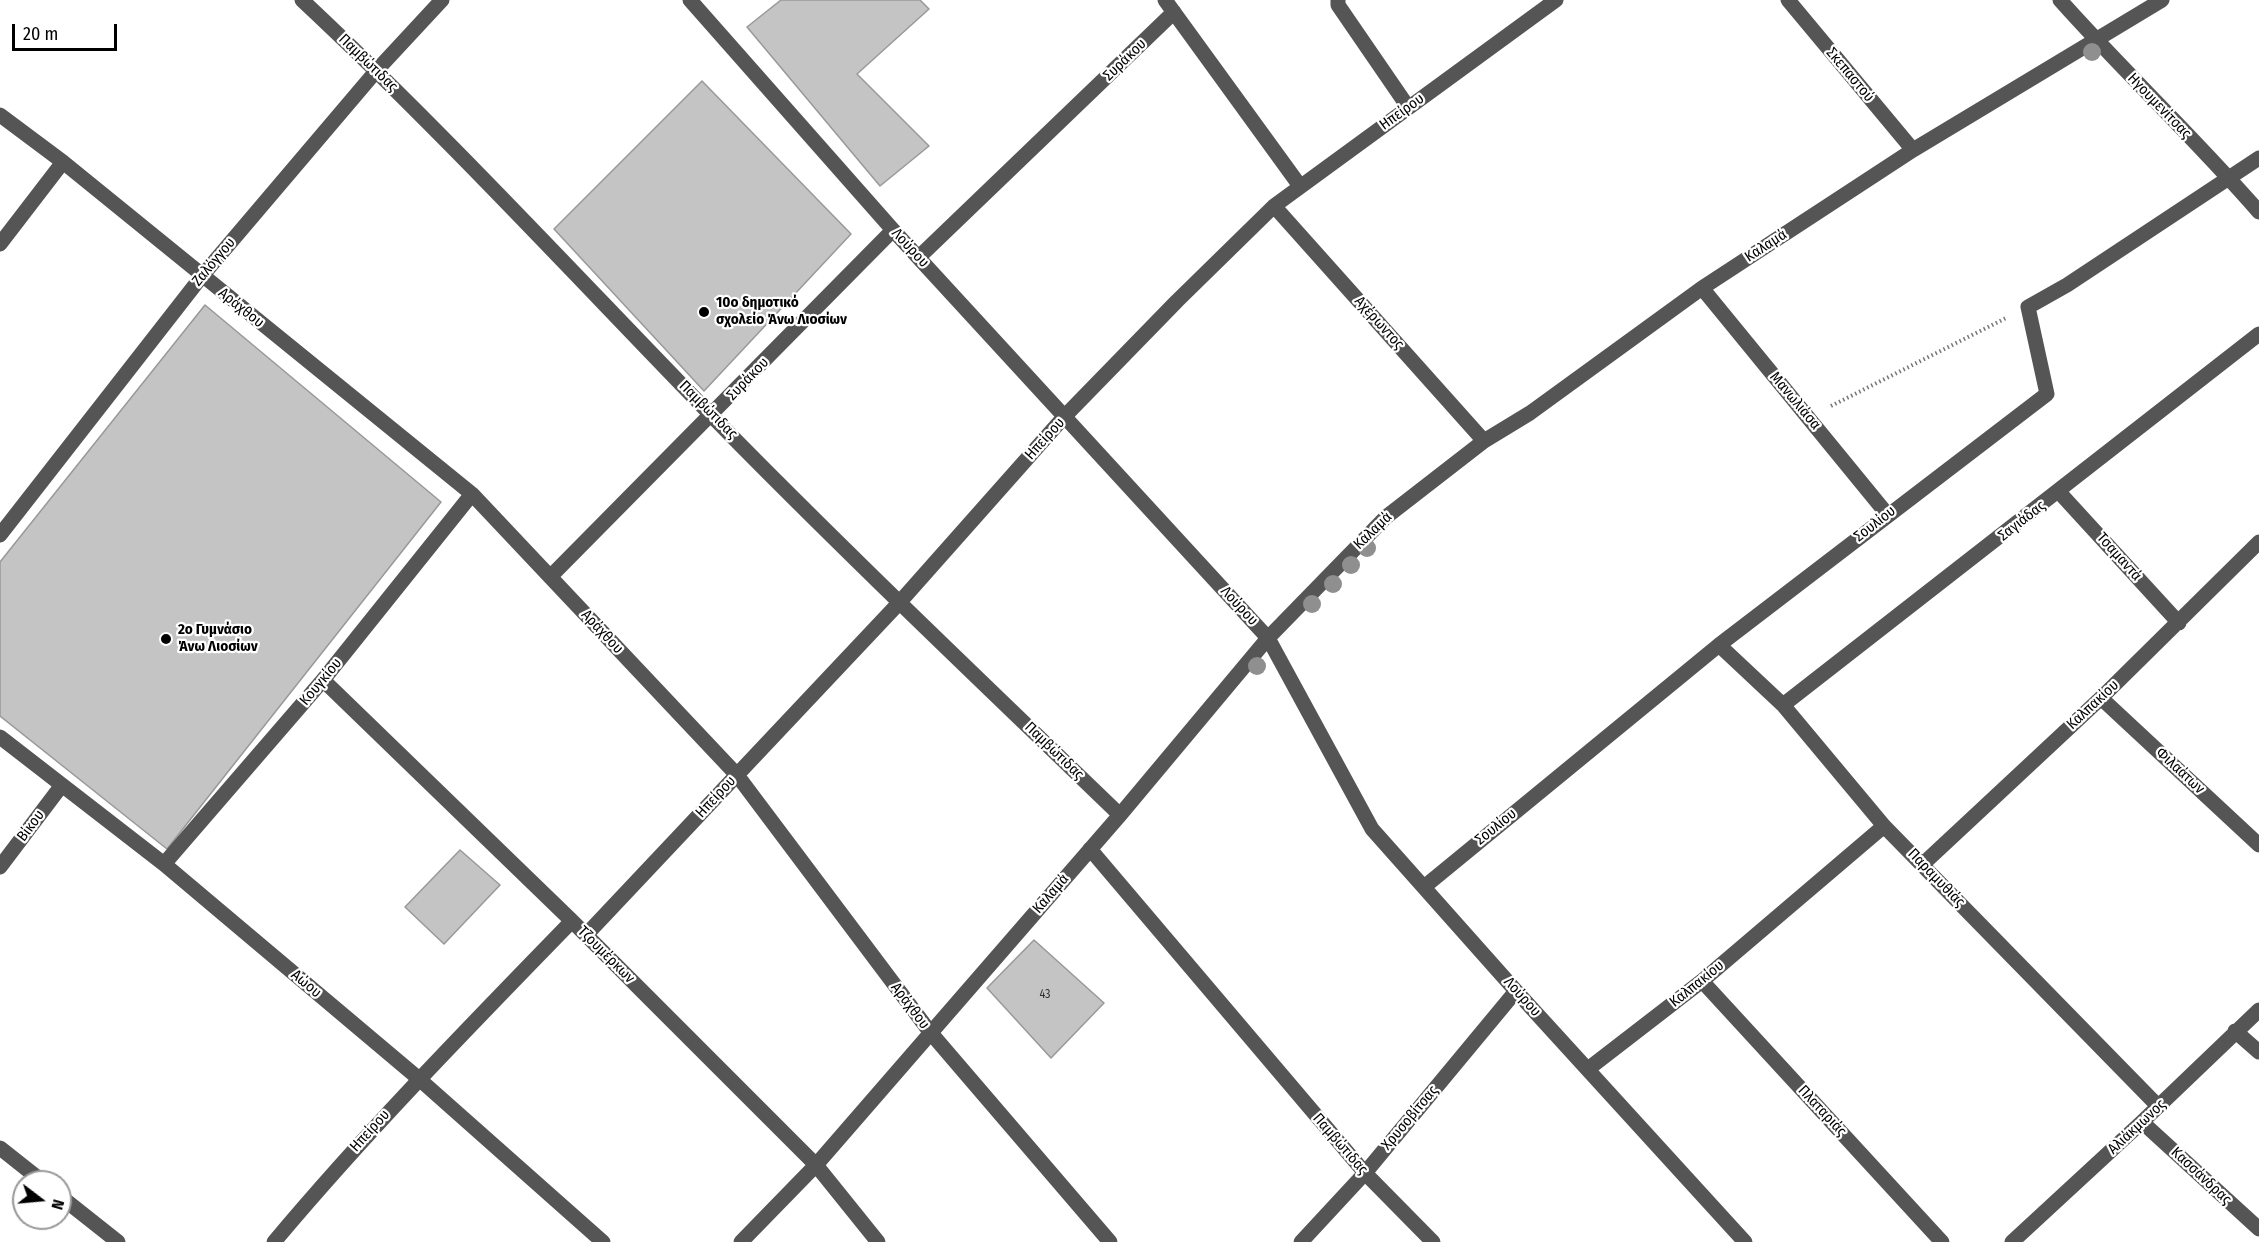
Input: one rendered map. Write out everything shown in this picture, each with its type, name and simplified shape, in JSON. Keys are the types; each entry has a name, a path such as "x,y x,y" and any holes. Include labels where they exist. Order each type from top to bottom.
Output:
{"street":[{"name":"Παμβώτιδας","path":"302,0 377,70 712,415 899,603 1120,815"},
{"name":"Ζαλόγγου","path":"0,535 202,276 377,70 442,0"},
{"name":"Λούρου","path":"690,0 893,230 1268,638 1372,829 1745,1242"},
{"path":"1338,0 1338,5 1408,107"},
{"name":"Ηπείρου","path":"586,935 899,603 1064,417 1274,206 1556,0"},
{"name":"Σκεπαστού","path":"1788,0 1913,150"},
{"name":"Ηγουμενίτσας","path":"2060,0 2095,40 2259,212"},
{"name":"Καλαμά","path":"741,1242 816,1166 1120,815 1268,638 1386,517 1484,441 1530,413 1702,288 1913,150 2162,0"},
{"name":"Συράκου","path":"919,257 1170,6"},
{"path":"1170,6 1300,186"},
{"name":"Αράχθου","path":"0,115 63,162 472,494 736,775 930,1032 1110,1242"},
{"path":"2028,306 2067,285 2259,158"},
{"path":"0,244 63,162"},
{"name":"Αχέρωντος","path":"1274,206 1484,441"},
{"name":"Συράκου","path":"550,577 893,230"},
{"name":"Μανωλιάσα","path":"1702,288 1887,514"},
{"name":"Σουλίου","path":"1424,886 1719,645 1887,514 2047,394 2028,306"},
{"name":"Σαγιάδας","path":"1783,705 2259,334"},
{"name":"Τσαμαντά","path":"2059,492 2179,623"},
{"name":"Κουγκίου","path":"164,864 323,680 472,494"},
{"name":"Καλπακίου","path":"1923,864 2101,698 2259,542"},
{"name":"Παραμυθιάς","path":"1719,645 1783,705 1884,825 2158,1106"},
{"name":"Τζουμέρκων","path":"323,680 572,921 816,1166 878,1242"},
{"name":"Φιλαάτων","path":"2101,698 2259,845"},
{"name":"Αώου","path":"0,737 164,864 418,1078 603,1242"},
{"name":"Βίκου","path":"0,867 62,785"},
{"name":"Καλπακίου","path":"1588,1069 1702,981 1884,825"},
{"name":"Παμβώτιδας","path":"1090,849 1365,1173 1434,1242"},
{"name":"Ηπείρου","path":"274,1242 418,1078 572,921"},
{"name":"Πλαταριάς","path":"1702,981 1942,1242"},
{"name":"Χρυσοβίτσας","path":"1301,1242 1365,1173 1516,991"},
{"name":"Αλιάκμωνος","path":"2012,1242 2259,1010"},
{"path":"2235,1031 2259,1052"},
{"name":"Κασσάνδρας","path":"2142,1122 2259,1229"},
{"path":"0,1148 27,1170"},
{"path":"72,1206 118,1242"}],"path":[{"path":"1809,417 2028,306"}],"building":[{"path":"781,0 920,0 929,9 857,74 929,146 880,186 747,27"},
{"name":"10ο δημοτικό σχολείο Άνω Λιοσίων","path":"702,81 851,234 704,391 554,229"},
{"name":"2ο Γυμνάσιο Άνω Λιοσίων","path":"205,305 441,502 167,849 0,716 0,562"},
{"path":"460,850 500,885 444,944 405,907"},
{"path":"1034,940 1104,1003 1051,1058 987,988"}],"place":[{"name":"10ο δημοτικό σχολείο Άνω Λιοσίων","path":"704,312"},
{"name":"2ο Γυμνάσιο Άνω Λιοσίων","path":"166,639"}]}
